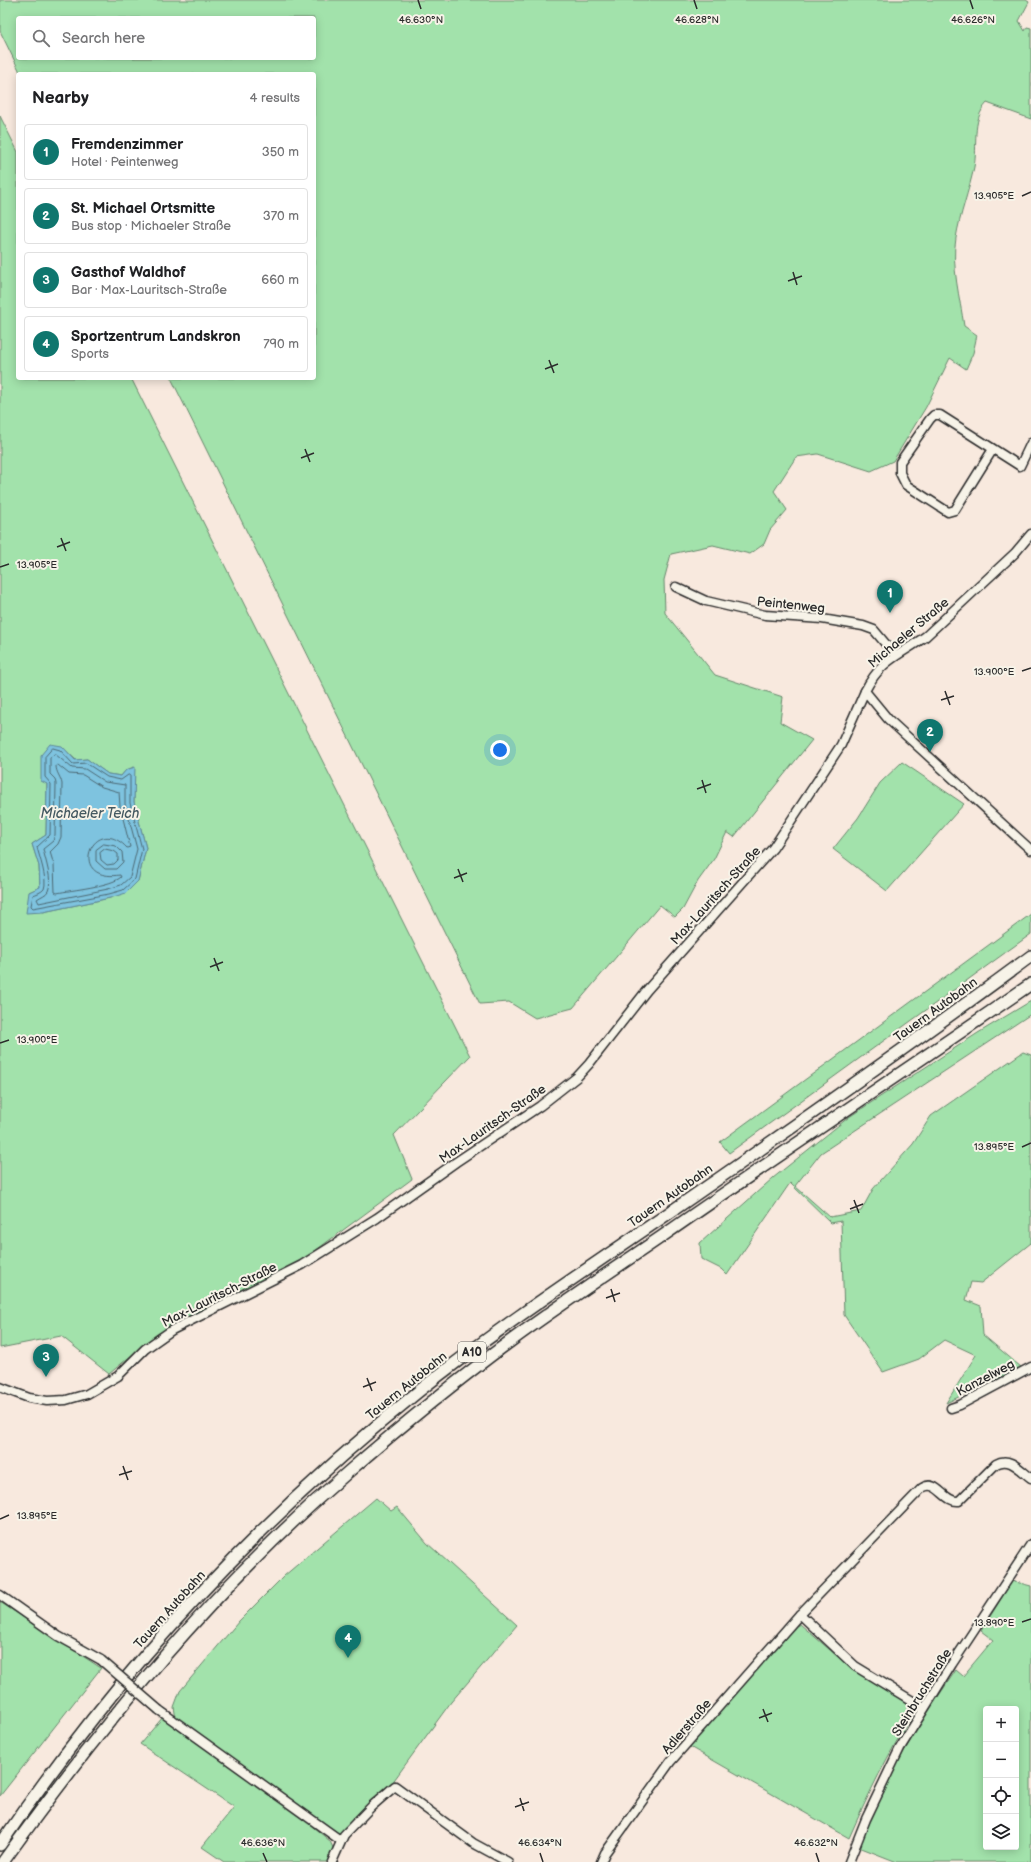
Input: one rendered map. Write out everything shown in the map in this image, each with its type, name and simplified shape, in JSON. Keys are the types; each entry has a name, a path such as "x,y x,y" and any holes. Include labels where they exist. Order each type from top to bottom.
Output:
{"highway":[{"name":"Tauern Autobahn","path":"0,1845 36,1792 106,1701 175,1622 253,1540 328,1468 419,1391 512,1321 933,1028 1031,956"},
{"name":"A10","path":"3,1862 52,1795 115,1714 198,1618 270,1544 345,1475 428,1404 514,1338 1031,984"}],"street":[{"path":"993,449 955,510 951,512 948,512 906,486 900,473 900,462 934,415 940,415 1020,466 1031,443"},
{"name":"Michaeler Straße","path":"865,691 873,676 895,655 913,646 926,636 1015,553 1031,534"},
{"name":"Peintenweg","path":"676,587 706,601 765,615 822,619 863,626 874,630 895,655"},
{"path":"865,691 888,718 1031,850"},
{"name":"Max-Lauritsch-Straße","path":"0,1387 29,1398 46,1401 66,1400 93,1390 118,1376 145,1349 172,1330 302,1265 370,1223 456,1162 540,1106 577,1077 589,1064 647,990 773,848 841,744 865,691"},
{"name":"Kanzelweg","path":"951,1408 960,1405 1031,1367"},
{"name":"Adlerstraße","path":"601,1862 605,1853 661,1773 800,1614 926,1485 934,1486 950,1500 959,1501 996,1464 1005,1461 1010,1461 1031,1478"},
{"name":"Steinbruchstraße","path":"849,1862 866,1819 900,1748 924,1708 1031,1544"},
{"path":"0,1595 58,1636 101,1660 159,1710 340,1840"},
{"path":"800,1614 855,1666 924,1708"},
{"path":"332,1862 339,1848 340,1840 372,1806 394,1786 453,1827 473,1843 508,1862"}],"green space":[{"path":"0,0 1026,0 1029,2 1019,21 1025,31 1027,27 1031,28 1031,119 987,103 982,110 977,125 974,167 956,238 955,271 964,326 977,335 973,353 966,369 950,358 926,407 893,461 871,471 818,454 796,457 774,491 787,510 770,530 764,544 750,554 713,545 671,554 664,580 665,613 715,675 783,697 780,722 812,740 734,837 727,832 714,859 698,881 683,909 675,917 660,905 573,1008 535,1018 509,1002 480,1004 172,380 316,380 316,72 20,72 0,31"},
{"path":"0,116 16,148 16,380 132,380 470,1056 394,1135 412,1179 300,1262 157,1334 109,1374 61,1336 0,1348","holes":["62,747 76,760 87,759 108,774 121,776 126,770 134,767 134,802 146,848 138,881 110,898 43,912 29,892 40,887 39,866 32,844 46,835 47,784"]},
{"path":"902,762 964,804 887,891 833,849 858,818 880,783"},
{"path":"1031,914 1031,934 729,1153 720,1142"},
{"path":"1031,1001 1031,1014 821,1153 795,1186 830,1217 861,1211 873,1189 913,1144 931,1116 1023,1052 1031,1055 1031,1243 981,1283 971,1282 966,1300 981,1306 983,1335 1021,1367 946,1403 976,1355 944,1340 919,1359 883,1372 844,1315 841,1221 831,1223 790,1183 727,1275 721,1269 701,1259 700,1243 773,1178 849,1117 978,1033"},
{"path":"376,1498 391,1511 397,1507 427,1543 517,1625 451,1702 392,1783 337,1838 176,1719 174,1707 180,1691 239,1621 284,1576"},
{"path":"1012,1581 1031,1586 1031,1862 897,1862 859,1847 897,1764 929,1711 956,1670 963,1676 993,1640 981,1631"},
{"path":"0,1602 101,1668 0,1796"},
{"path":"800,1624 852,1669 911,1706 914,1713 879,1774 849,1838 688,1746 796,1626"},
{"path":"163,1717 267,1789 330,1841 333,1848 331,1856 327,1862 224,1862 202,1847 234,1807 140,1744"}],"water":[{"name":"Michaeler Teich","path":"50,744 62,746 75,760 87,759 108,774 121,776 126,770 135,767 134,802 146,848 138,881 126,893 110,898 43,912 26,913 29,892 40,887 39,866 32,844 46,835 47,784 41,781 41,755"}],"place":[{"name":"Fremdenzimmer","path":"890,613"},
{"name":"St. Michael Ortsmitte","path":"930,752"},
{"name":"Gasthof Waldhof","path":"46,1377"},
{"name":"Sportzentrum Landskron","path":"348,1658"}]}
